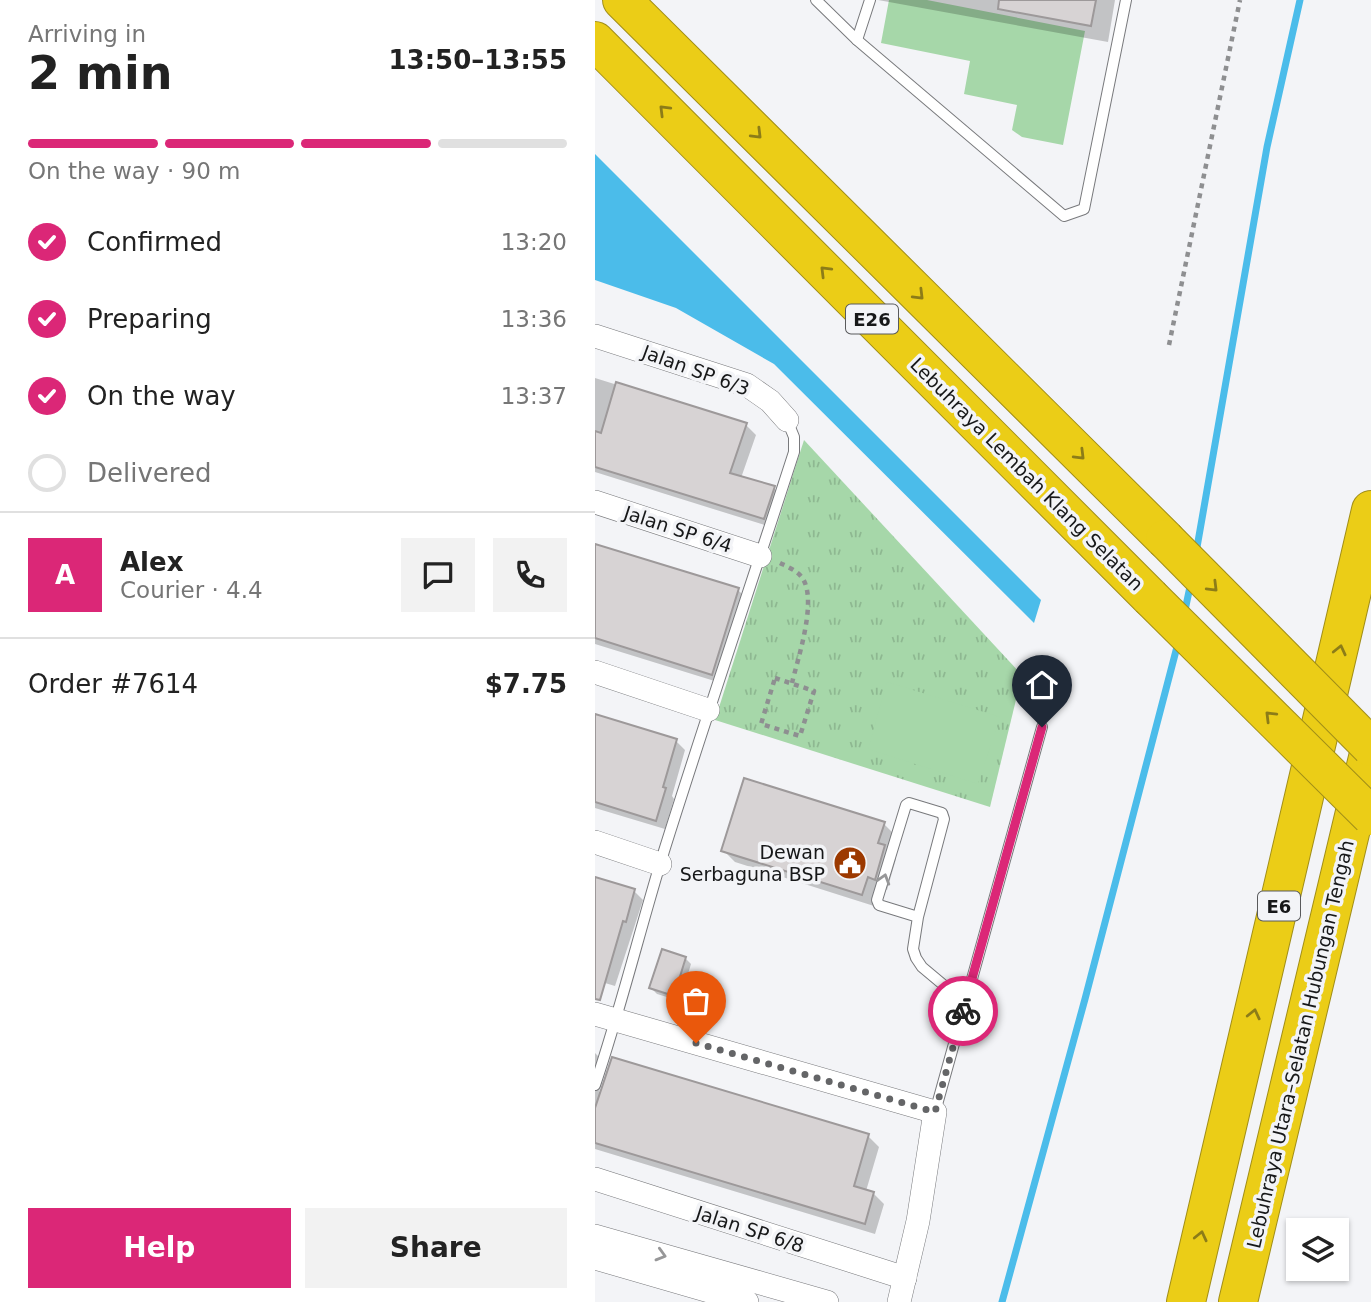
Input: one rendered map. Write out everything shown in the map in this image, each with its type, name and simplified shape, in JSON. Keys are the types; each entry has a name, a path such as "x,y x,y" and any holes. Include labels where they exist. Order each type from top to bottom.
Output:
{"highway":[{"name":"E26","path":"622,0 1371,746"},
{"name":"Lebuhraya Lembah Klang Selatan","path":"595,41 1371,816"},
{"name":"E6","path":"1186,1302 1371,510"},
{"name":"Lebuhraya Utara–Selatan Hubungan Tengah","path":"1238,1302 1371,746"}],"street":[{"name":"Jalan SP 6/3","path":"595,336 747,385 770,401 787,420"},
{"name":"Jalan SP 6/4","path":"595,502 760,556"},
{"path":"595,672 708,710"},
{"path":"595,842 660,864"},
{"path":"606,1017 935,1112 918,1221 899,1302"},
{"name":"Jalan SP 6/8","path":"595,1179 905,1278"},
{"path":"595,1236 827,1302"},
{"path":"595,1258 747,1302"}],"lane":[{"path":"816,0 856,40 1064,216 1084,209 1126,0"},
{"path":"856,40 870,0"},
{"path":"595,1085 606,1017 660,864 793,452 794,437 787,420"},
{"path":"935,1112 1042,727"},
{"path":"918,917 879,905 877,900 909,803 942,813 944,819 913,940 916,958 965,1003"}],"path":[{"path":"1168,345 1240,0"},
{"path":"760,556 797,572 804,581 809,612 792,684"},
{"path":"775,678 792,684 814,691 800,736 761,724 775,678"}],"green space":[{"path":"889,0 927,0 1085,31 1063,145 1022,137 1012,130 1017,105 964,94 970,61 881,43"},
{"path":"804,440 1022,675 990,807 715,720"},
{"path":"887,682 1000,717 978,784 868,749"}],"water":[{"path":"595,154 1041,600 1034,623 774,364 676,308 595,280"}],"building":[{"path":"999,0 1096,0 1091,26 998,9"},
{"path":"616,382 747,423 730,473 775,486 764,519 595,467 595,431 601,433"},
{"path":"595,544 739,588 712,675 595,638"},
{"path":"595,714 677,739 656,821 595,802"},
{"path":"744,778 885,822 878,843 885,845 875,880 868,877 862,895 721,851"},
{"path":"595,877 635,889 600,1000 595,999"},
{"path":"662,949 686,957 674,996 649,988"},
{"path":"612,1057 869,1134 854,1186 874,1192 865,1224 595,1143 595,1108"}],"waterway":[{"path":"1196,553 1267,147 1300,0"},
{"path":"1184,615 1191,582"},
{"path":"1002,1302 1178,643"}],"way so far":[{"path":"696,1043 935,1112 963,1011"}],"place":[{"name":"Dewan Serbaguna BSP","path":"850,863"}],"route":[{"path":"963,1011 1042,727"}]}
